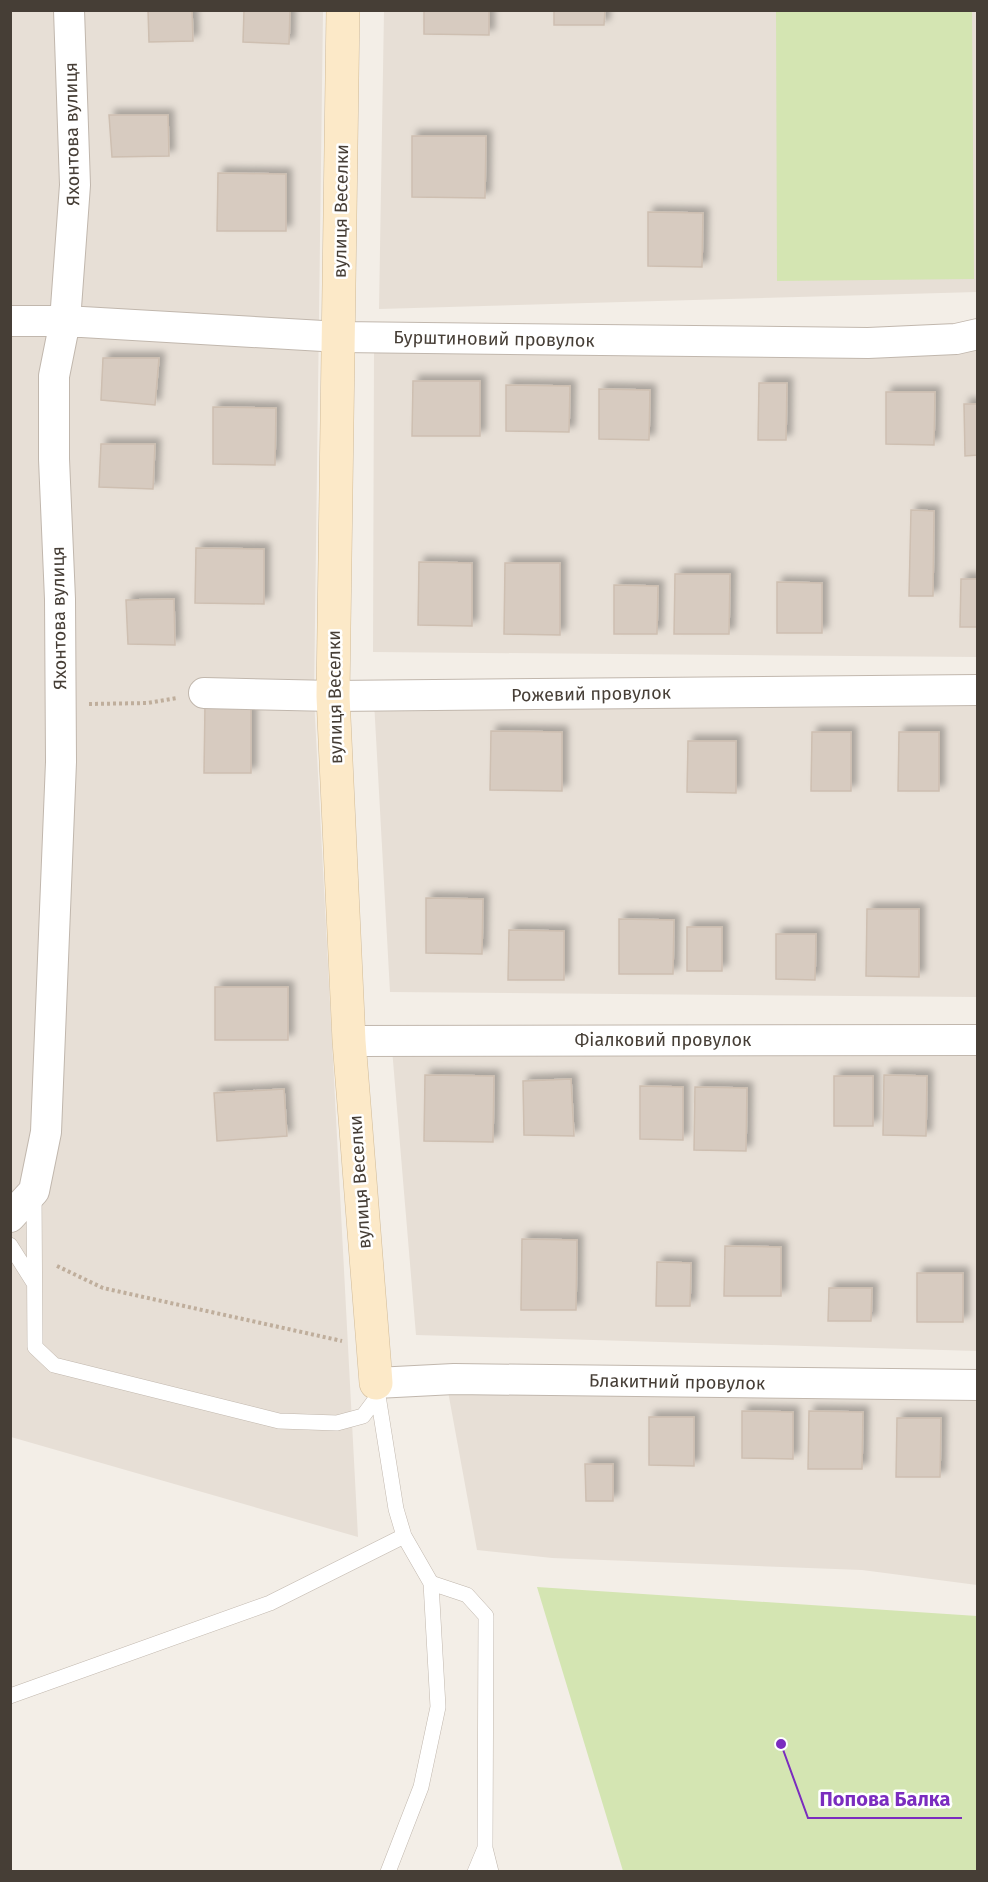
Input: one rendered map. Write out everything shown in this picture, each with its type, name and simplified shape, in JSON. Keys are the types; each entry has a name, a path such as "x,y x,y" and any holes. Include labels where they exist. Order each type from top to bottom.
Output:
{"street":[{"name":"Яхонтова вулиця","path":"34,1191 46,1132 61,762 60,599 54,459 54,376 65,321 75,185 69,10"},
{"name":"вулиця Веселки","path":"343,10 333,696 349,1041 377,1389"},
{"name":"Бурштиновий провулок","path":"10,321 65,321 340,337 868,343 956,339 978,334"},
{"name":"Рожевий провулок","path":"204,693 333,696 978,690"},
{"name":"Фіалковий провулок","path":"349,1041 978,1040"},
{"path":"10,1217 34,1191"},
{"name":"Блакитний провулок","path":"377,1389 454,1379 978,1385"}],"lane":[{"path":"34,1191 35,1347 54,1365 279,1421 338,1423 363,1416 377,1389"},
{"path":"10,1245 35,1285"},
{"path":"377,1389 396,1509 404,1536 431,1583 438,1707 421,1786 388,1872"},
{"path":"10,1696 270,1603 404,1536"},
{"path":"431,1583 467,1595 486,1616 485,1848 491,1872"},
{"path":"475,1872 485,1848"}],"path":[{"path":"60,704 148,703 204,693"},
{"path":"34,1256 103,1288 347,1342 373,1340"}],"shaded area":[{"path":"10,11 323,11 314,698 358,1537 11,1437"},
{"path":"384,11 977,11 977,292 379,309"},
{"path":"977,344 977,657 373,652 374,352"},
{"path":"977,697 977,997 390,992 374,701"},
{"path":"977,1047 977,1351 416,1335 392,1049"},
{"path":"447,1386 977,1393 977,1585 862,1570 552,1558 477,1550"}],"green space":[{"path":"776,11 972,11 974,279 777,281"},
{"path":"537,1587 977,1616 977,1871 623,1871"}],"building":[{"path":"148,10 192,10 193,41 149,42"},
{"path":"244,10 290,10 289,44 243,42"},
{"path":"424,10 489,10 489,35 424,34"},
{"path":"554,10 605,10 604,25 554,25"},
{"path":"109,115 168,115 169,156 112,157"},
{"path":"412,136 486,136 485,198 412,197"},
{"path":"218,173 286,174 286,231 217,231"},
{"path":"648,212 703,213 702,267 648,266"},
{"path":"103,358 159,358 155,405 101,400"},
{"path":"413,381 480,381 480,436 412,436"},
{"path":"759,383 787,383 786,440 758,440"},
{"path":"506,385 570,386 569,432 506,431"},
{"path":"599,389 650,390 649,440 599,439"},
{"path":"886,392 935,392 934,445 886,444"},
{"path":"964,404 978,404 978,455 965,456"},
{"path":"213,407 276,408 275,465 213,464"},
{"path":"101,444 155,444 153,489 99,487"},
{"path":"911,510 934,511 933,596 909,596"},
{"path":"196,548 264,549 264,604 195,603"},
{"path":"419,562 472,563 472,626 418,625"},
{"path":"505,563 560,563 560,635 504,634"},
{"path":"675,574 730,574 729,634 674,634"},
{"path":"961,579 978,579 978,627 960,627"},
{"path":"777,582 822,583 822,633 777,633"},
{"path":"614,585 658,586 657,634 614,634"},
{"path":"174,599 175,645 128,644 126,600"},
{"path":"205,704 251,704 251,773 204,773"},
{"path":"491,731 562,732 562,791 490,790"},
{"path":"812,732 851,732 851,791 811,791"},
{"path":"899,732 939,732 939,791 898,791"},
{"path":"688,741 736,741 736,793 687,792"},
{"path":"426,898 483,899 482,954 426,953"},
{"path":"867,909 919,909 919,977 866,976"},
{"path":"619,919 674,920 673,974 619,974"},
{"path":"687,927 722,927 722,971 687,971"},
{"path":"509,930 564,931 564,980 508,980"},
{"path":"776,934 816,934 815,980 776,979"},
{"path":"215,987 288,987 288,1040 215,1040"},
{"path":"425,1075 494,1076 493,1142 424,1141"},
{"path":"884,1075 927,1076 926,1136 883,1135"},
{"path":"834,1076 873,1076 873,1126 834,1126"},
{"path":"571,1079 574,1136 524,1135 523,1081"},
{"path":"640,1086 683,1087 683,1140 640,1139"},
{"path":"695,1087 747,1088 746,1151 694,1150"},
{"path":"284,1089 287,1136 217,1141 214,1093"},
{"path":"522,1239 577,1240 576,1310 521,1310"},
{"path":"725,1246 781,1247 781,1296 724,1296"},
{"path":"657,1262 691,1263 690,1306 656,1306"},
{"path":"917,1273 963,1273 963,1322 917,1322"},
{"path":"829,1288 872,1288 871,1321 828,1321"},
{"path":"742,1411 793,1412 793,1459 742,1458"},
{"path":"809,1411 863,1412 862,1469 808,1469"},
{"path":"649,1417 694,1417 694,1466 649,1465"},
{"path":"897,1418 941,1418 940,1477 896,1477"},
{"path":"585,1464 613,1464 613,1501 586,1501"}],"place":[{"name":"Попова Балка","path":"781,1744"}]}
